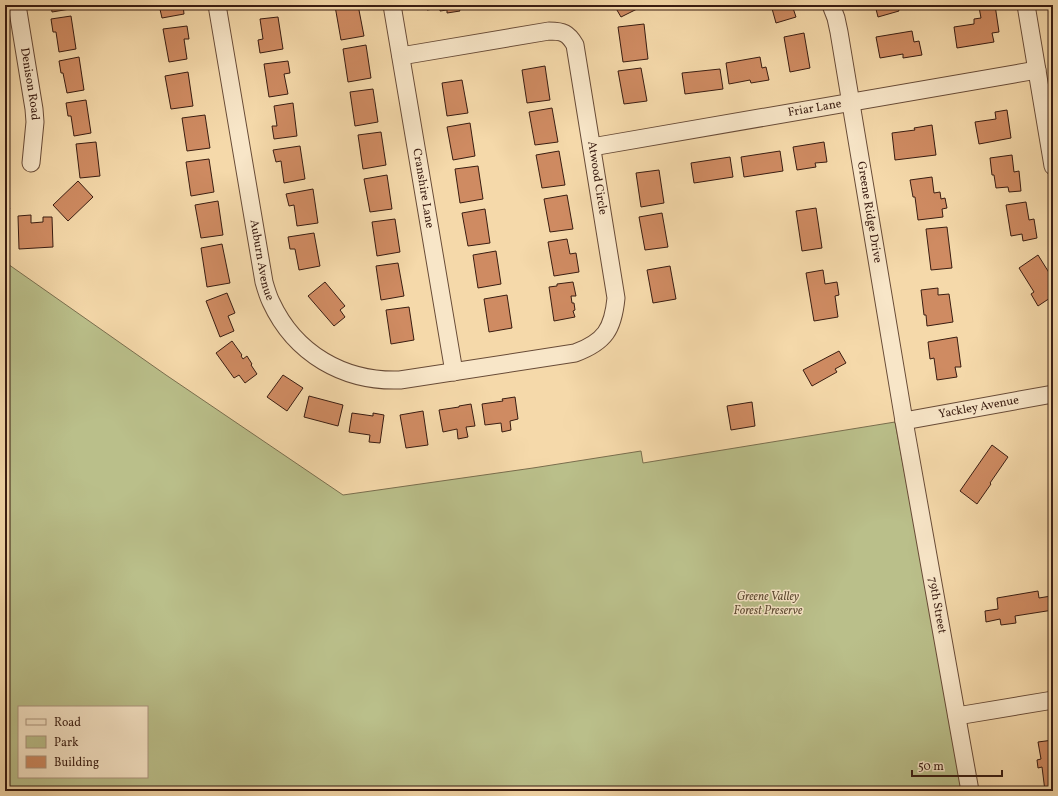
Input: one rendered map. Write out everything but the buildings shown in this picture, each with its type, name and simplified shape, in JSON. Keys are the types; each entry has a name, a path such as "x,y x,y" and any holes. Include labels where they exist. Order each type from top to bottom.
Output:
{"street":[{"name":"Denison Road","path":"17,5 34,109 35,122 31,162"},
{"name":"Auburn Avenue","path":"217,5 264,282 272,304 282,323 296,340 316,357 335,368 354,375 371,379 394,380 454,372"},
{"name":"Cranshire Lane","path":"392,5 454,372"},
{"name":"Greene Ridge Drive","path":"831,5 839,32 904,421"},
{"path":"1026,5 1053,166"},
{"name":"Atwood Circle","path":"401,56 549,31 566,33 575,44 616,298 615,313 608,330 600,340 593,345 575,353 454,372"},
{"name":"Friar Lane","path":"592,146 1037,70"},
{"name":"Yackley Avenue","path":"904,421 1053,394"},
{"name":"79th Street","path":"904,421 958,716 970,791"},
{"path":"958,716 1053,700"}],"green space":[{"name":"Greene Valley Forest Preserve","path":"5,262 166,375 343,495 641,451 643,463 895,422 951,719 962,791 5,791"}]}
